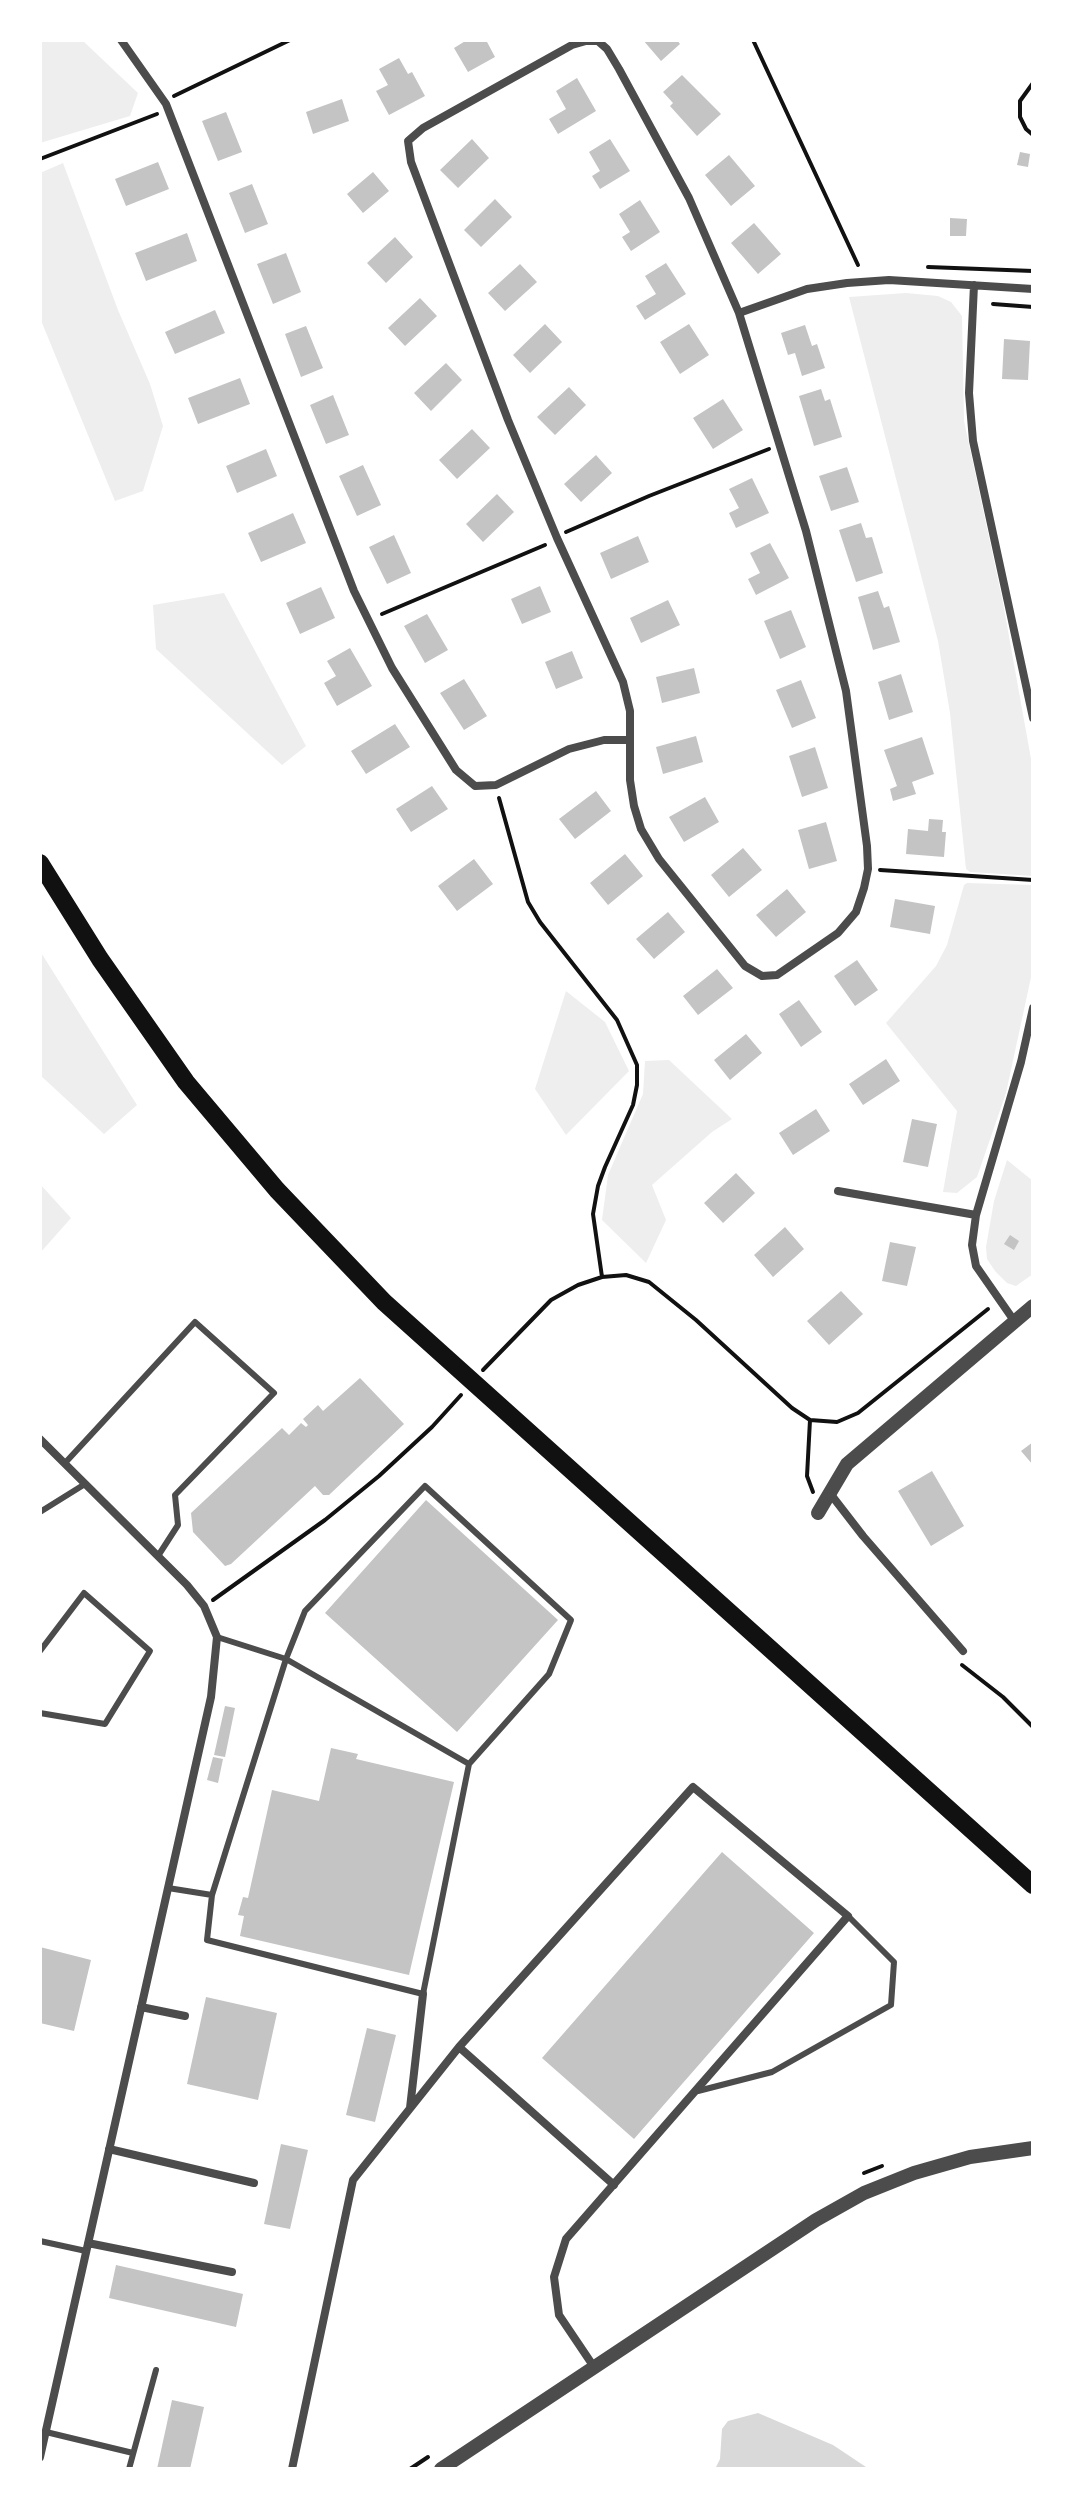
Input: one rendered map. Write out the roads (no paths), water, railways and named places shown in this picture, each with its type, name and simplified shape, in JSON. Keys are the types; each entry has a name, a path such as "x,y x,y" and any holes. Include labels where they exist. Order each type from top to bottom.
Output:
{"highway":[{"path":"40,863 100,959 186,1082 277,1190 384,1302 1033,1885"}],"street":[{"path":"121,40 166,104 354,591 392,668 456,770 475,786 496,785 569,749 604,740 629,740"},
{"path":"598,41 619,69 689,198 739,313 806,531 846,691 868,869 856,912 838,933 777,975 762,976 745,966 659,859 641,829 632,793 629,740 630,711 623,682 557,538 508,420 411,162 408,141 423,128 572,45 598,41"},
{"path":"739,313 807,289 847,283 889,280 1033,289"},
{"path":"974,285 969,393 973,441 1033,718"},
{"path":"1015,1322 976,1266 972,1245 976,1215 1021,1062 1033,1008"},
{"path":"1021,1062 1033,1065"},
{"path":"838,1191 976,1215"},
{"path":"818,1513 847,1464 1033,1306"},
{"path":"40,1439 204,1606 217,1637 211,1697 40,2457"},
{"path":"829,1491 863,1536 963,1651"},
{"path":"292,2469 353,2180 459,2047 693,1787 848,1916 566,2239 554,2277 559,2315 594,2367"},
{"path":"409,2109 423,1994"},
{"path":"141,2007 185,2016"},
{"path":"459,2047 614,2185"},
{"path":"441,2469 803,2228 864,2193 914,2173 970,2157 1033,2148"},
{"path":"109,2149 254,2183"},
{"path":"87,2247 232,2272"}],"lane":[{"path":"65,1463 195,1322 274,1393 175,1495 178,1525 158,1556"},
{"path":"40,1512 85,1484"},
{"path":"425,1486 571,1620 549,1674 469,1764 423,1994 207,1940 212,1895 286,1659 305,1611 425,1486"},
{"path":"40,1651 84,1593 150,1651 105,1724 40,1713"},
{"path":"217,1637 286,1659 469,1764"},
{"path":"168,1888 212,1895"},
{"path":"698,2091 772,2072 891,2005 894,1962 848,1916"},
{"path":"40,2241 87,2247"},
{"path":"129,2469 156,2370"},
{"path":"46,2432 133,2453"}]}
